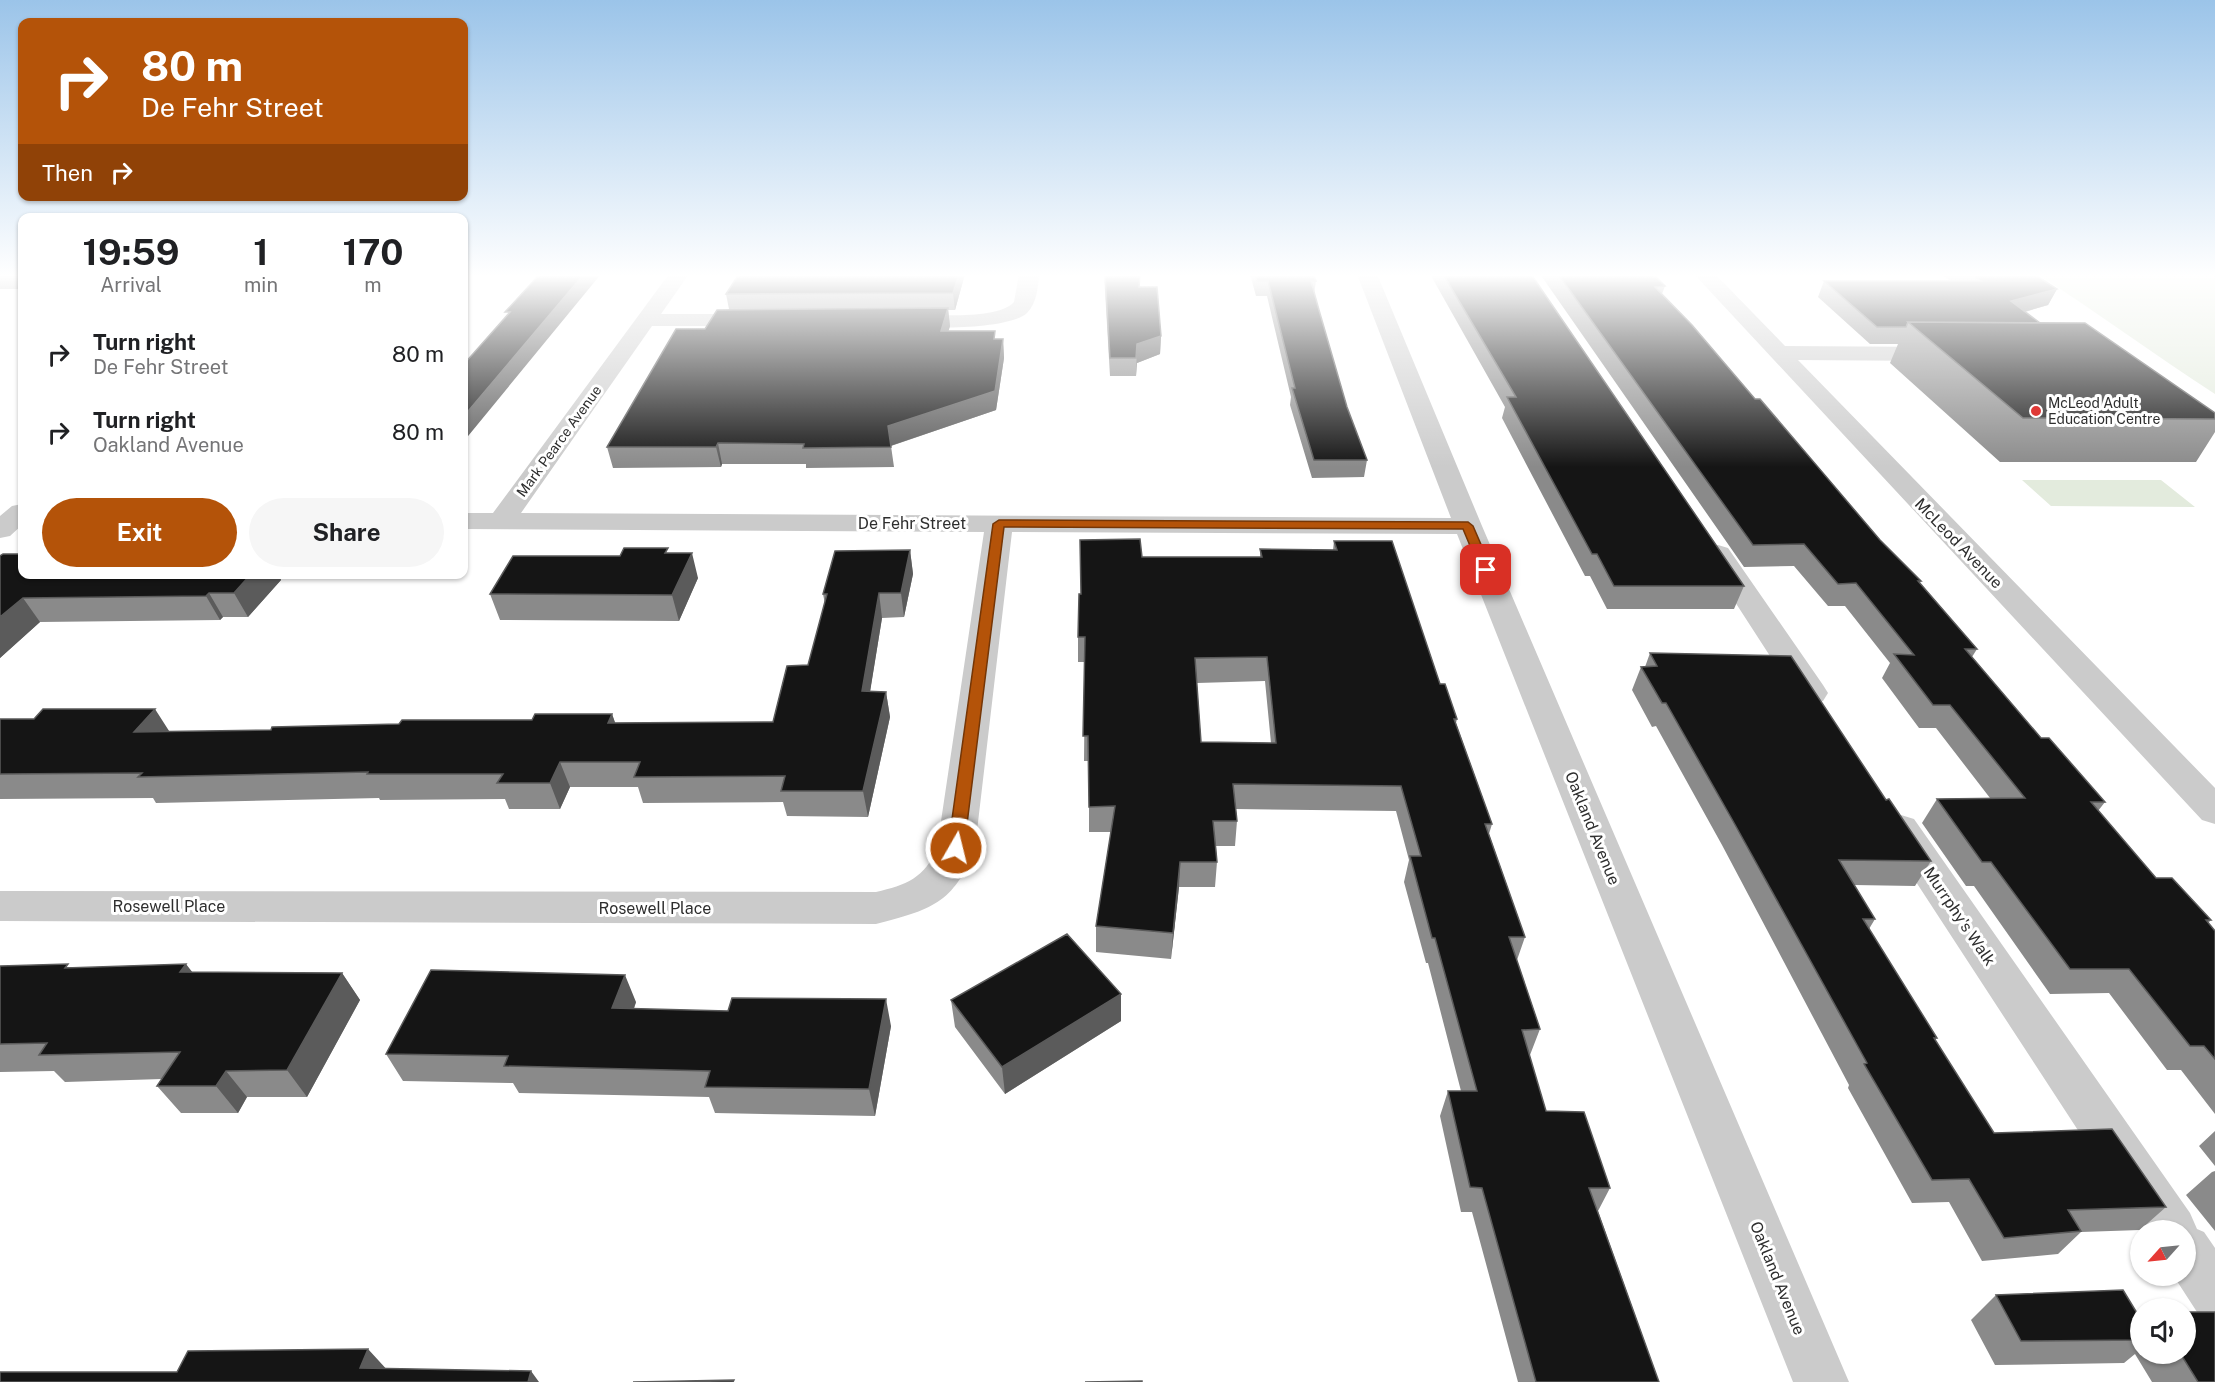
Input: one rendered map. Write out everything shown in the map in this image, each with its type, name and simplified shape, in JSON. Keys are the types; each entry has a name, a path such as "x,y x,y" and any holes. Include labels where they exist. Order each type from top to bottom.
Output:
{"street":[{"name":"Mark Pearce Avenue","path":"501,521 633,338"},
{"name":"Oakland Avenue","path":"1393,338 1821,1382"},
{"name":"McLeod Avenue","path":"1765,338 2215,812"},
{"path":"1779,353 1963,354"},
{"name":"De Fehr Street","path":"468,521 1468,526"},
{"name":"Rosewell Place","path":"0,906 876,908 902,902 928,890 946,872 956,848 999,524"},
{"path":"1702,530 1827,717"},
{"name":"Murrphy's Walk","path":"1886,806 2165,1220"},
{"path":"2196,1265 2215,1294"}],"shaded area":[{"path":"2133,338 2215,338 2215,394"},
{"path":"2022,480 2161,480 2195,507 2051,506"}],"building":[{"path":"487,338 529,338 468,411 468,359"},
{"path":"670,338 1003,339 995,391 888,426 891,447 803,448 804,444 718,443 716,447 607,447"},
{"path":"1109,338 1154,338 1137,344 1136,358 1110,358"},
{"path":"1283,338 1327,338 1347,407 1367,460 1314,460 1292,388 1295,388"},
{"path":"1481,338 1575,338 1744,586 1614,586 1597,554 1592,554 1507,397 1516,397"},
{"path":"1604,338 1703,338 1755,399 1760,399 1880,540 1921,581 1918,581 1977,649 1965,649 2041,738 2049,738 2105,802 2091,802 2156,878 2172,878 2211,920 2206,920 2215,931 2215,1059 2204,1046 2190,1046 2129,969 2070,969 1991,862 1982,862 1937,799 2025,798 1950,705 1933,705 1894,654 1914,655 1856,583 1838,584 1804,544 1753,545"},
{"path":"1928,338 2107,338 2215,413 2215,419 2023,418"},
{"path":"1140,539 1142,557 1262,557 1260,549 1337,550 1334,541 1392,541 1440,684 1445,684 1457,719 1454,719 1492,824 1485,824 1525,937 1509,937 1540,1029 1522,1030 1546,1111 1584,1112 1610,1188 1589,1188 1659,1382 1536,1382 1482,1188 1470,1187 1448,1091 1477,1091 1410,856 1421,856 1401,786 1233,784 1237,821 1213,821 1217,862 1180,862 1173,933 1096,926 1115,806 1089,807 1088,736 1083,736 1085,637 1078,637 1079,594 1081,594 1080,540","holes":["1267,657 1276,743 1201,742 1195,658"]},
{"path":"624,548 668,548 665,553 692,553 672,595 490,594 513,556 620,556"},
{"path":"910,550 901,593 879,593 862,691 886,692 863,791 781,791 785,776 634,777 640,762 560,762 550,783 497,783 503,774 367,774 368,772 138,777 142,773 0,774 0,719 34,719 43,709 155,709 134,732 271,730 272,727 399,724 402,720 532,720 535,714 612,714 608,723 773,722 787,666 808,665 827,594 823,594 835,551"},
{"path":"18,554 18,579 247,579 234,593 209,593 206,596 23,598 0,617 0,556"},
{"path":"1650,653 1791,656 1886,800 1889,799 1931,861 1839,860 1875,919 1863,919 1994,1133 2112,1129 2166,1207 2068,1210 2081,1231 2004,1238 1969,1179 1932,1180 1864,1064 1867,1063 1733,821 1666,703 1662,703 1641,667 1657,666"},
{"path":"1067,934 1121,994 1002,1067 951,1000"},
{"path":"68,964 65,968 186,964 180,972 342,973 287,1070 226,1071 216,1086 157,1086 180,1052 39,1055 47,1043 0,1044 0,966"},
{"path":"431,970 625,975 612,1008 728,1011 732,998 886,999 869,1089 705,1087 710,1071 504,1066 508,1056 386,1054"},
{"path":"2123,1290 2130,1302 2130,1340 2021,1341 1996,1295"},
{"path":"2196,1312 2215,1312 2215,1382 2198,1382 2187,1364 2196,1364"},
{"path":"368,1349 360,1368 531,1371 528,1382 0,1382 0,1372 177,1372 188,1351"},
{"path":"734,1380 733,1382 633,1382"},
{"path":"1142,1381 1142,1382 1085,1382"}],"place":[{"name":"McLeod Adult Education Centre","path":"2036,411"}],"route":[{"path":"956,848 999,524 1468,526 1486,570"}]}
